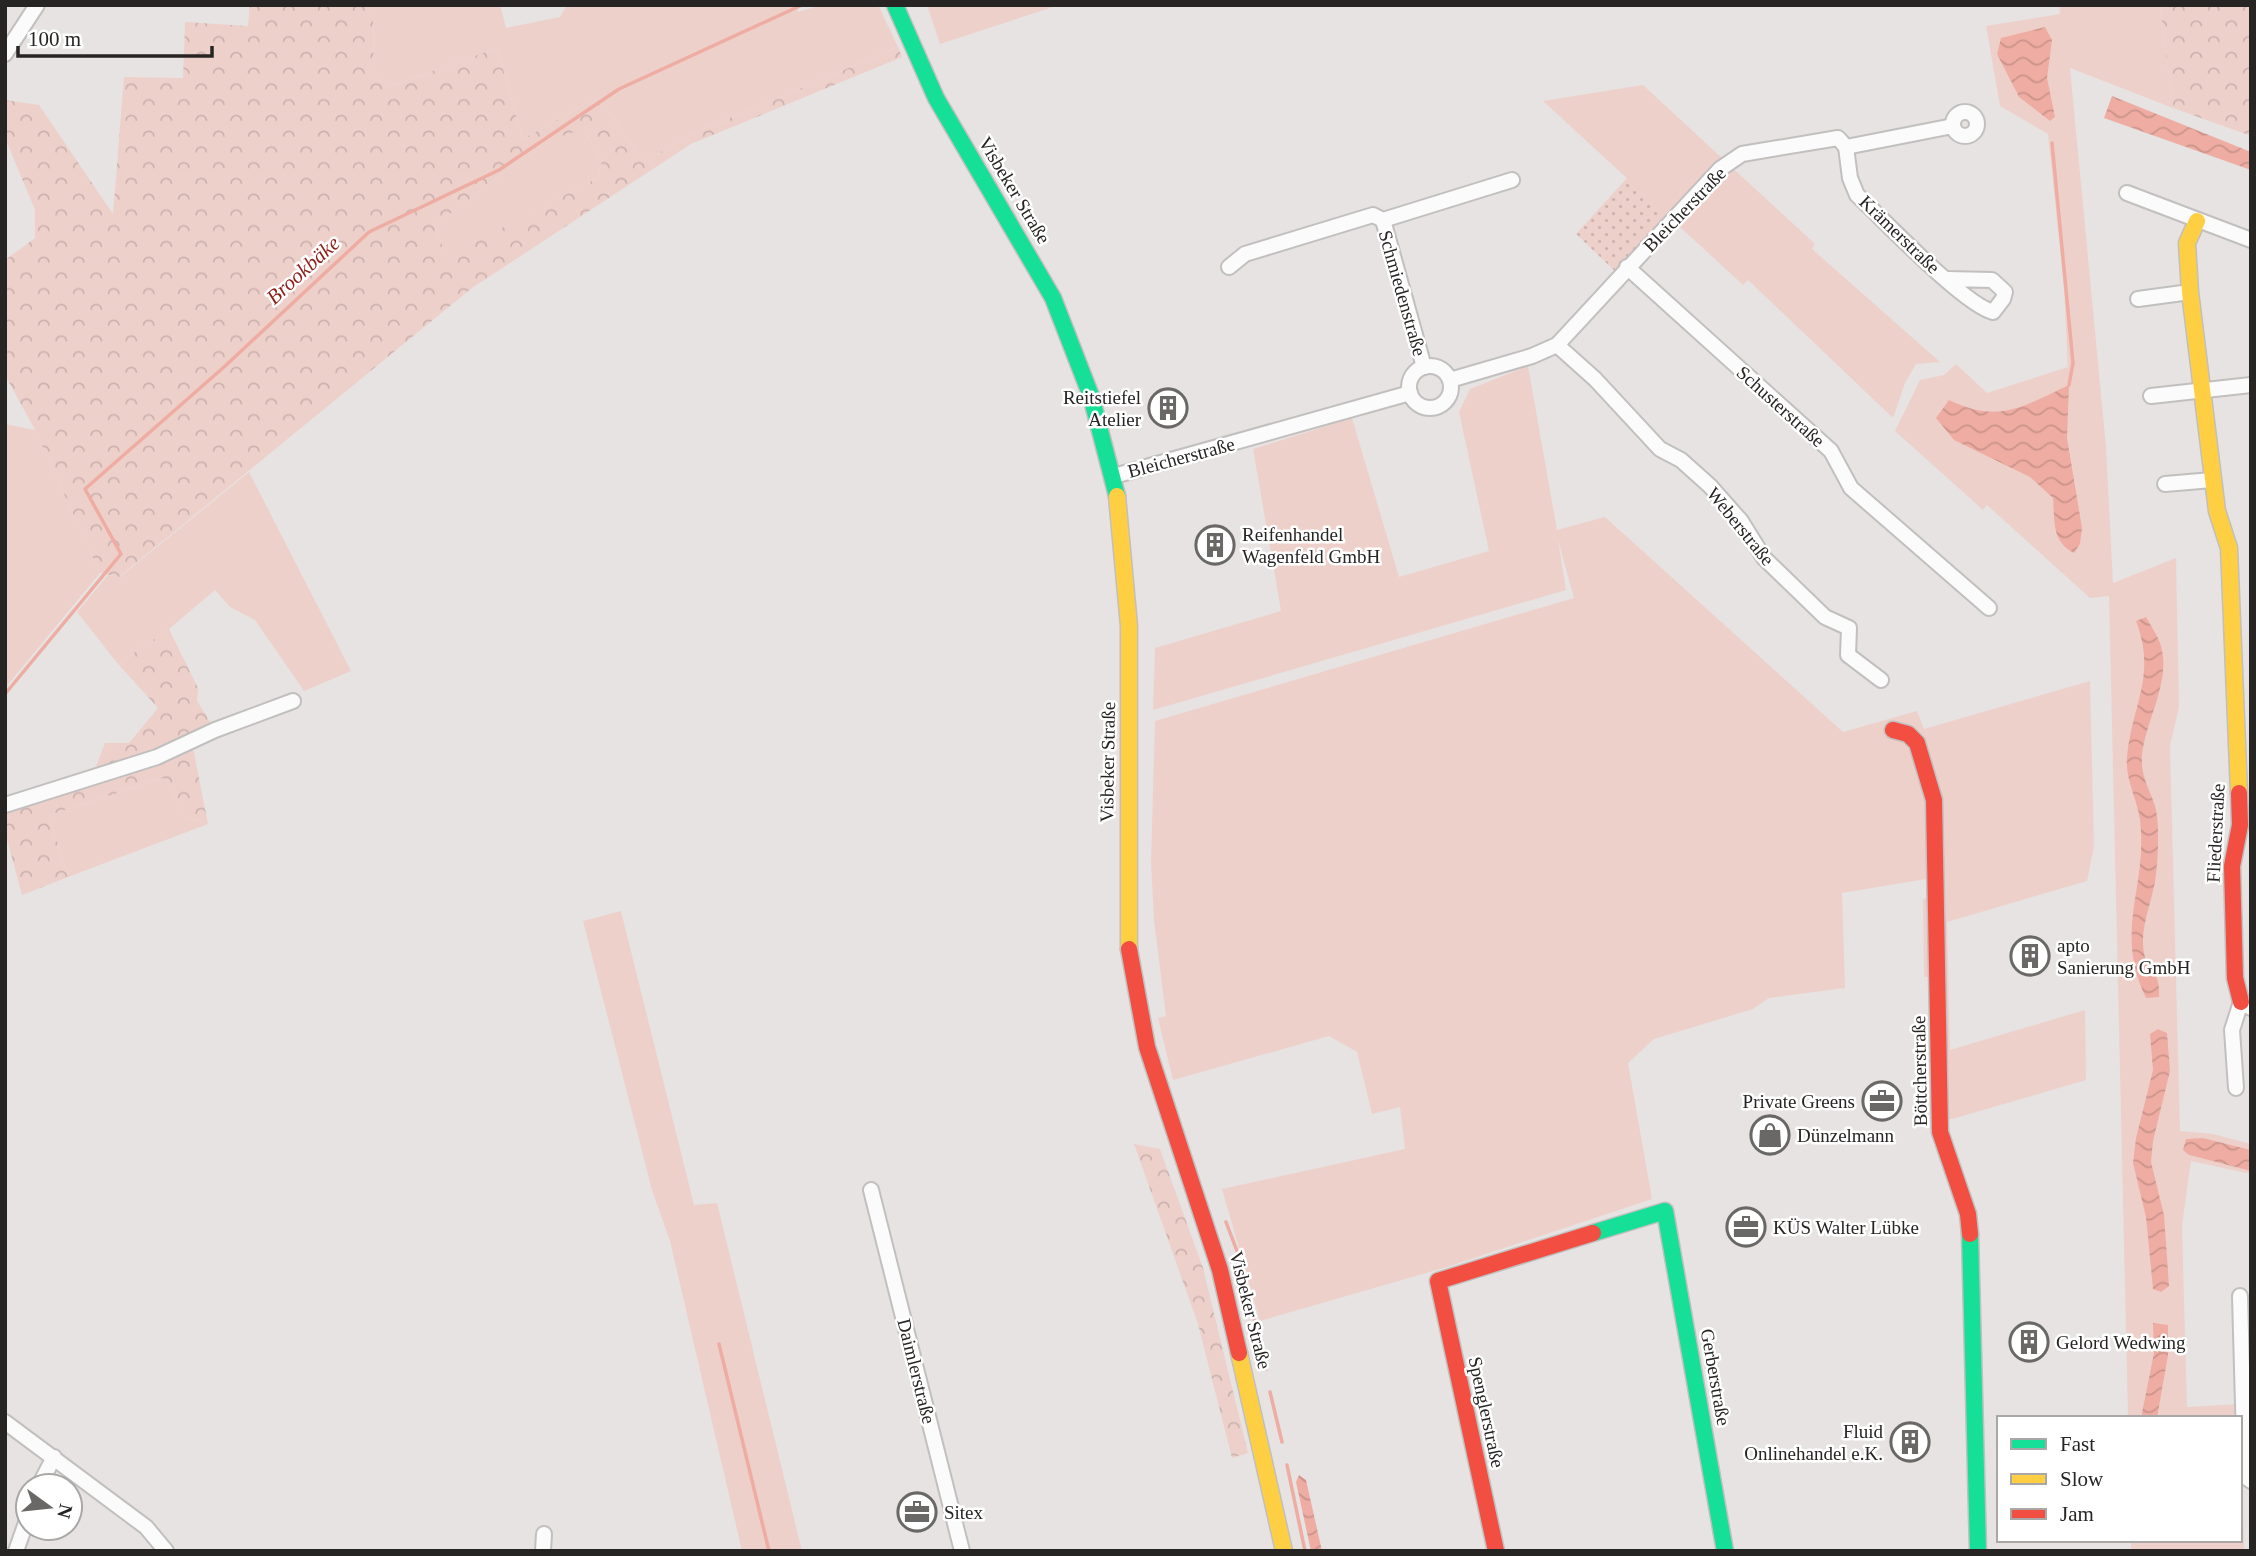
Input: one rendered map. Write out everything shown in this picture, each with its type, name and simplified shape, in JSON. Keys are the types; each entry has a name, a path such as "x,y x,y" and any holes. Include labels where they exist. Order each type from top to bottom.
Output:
{"street":[{"path":"5,54 37,5"},
{"name":"Visbeker Straße","path":"895,5 936,98 1053,298 1091,396 1114,476 1122,523 1129,626 1128,943 1137,998 1158,1086 1220,1270 1284,1551"},
{"name":"Bleicherstraße","path":"1450,380 1532,356 1557,345 1720,169 1742,154 1838,138 1846,147 1953,126"},
{"name":"Krämerstraße","path":"1846,147 1850,178 1857,195 1948,279"},
{"name":"Schmiedenstraße","path":"1229,267 1245,254 1373,215 1383,220 1512,180"},
{"path":"2127,193 2251,240"},
{"name":"Schmiedenstraße","path":"1383,220 1424,367"},
{"name":"Fliederstraße","path":"2197,221 2188,243 2189,292 2199,391 2217,511 2230,548 2230,618 2243,640 2245,757 2240,825 2232,866 2235,978 2246,1005"},
{"name":"Schusterstraße","path":"1627,267 1831,451 1851,488 1989,608"},
{"path":"2138,299 2189,292"},
{"name":"Weberstraße","path":"1557,345 1595,379 1660,449 1681,460 1710,486 1741,521 1764,558 1825,617 1849,628 1847,655 1881,680"},
{"path":"1424,367 1442,370 1450,380 1447,399 1436,407 1418,404 1410,393 1413,374 1424,367"},
{"path":"2151,396 2251,385"},
{"name":"Bleicherstraße","path":"1114,476 1410,393"},
{"path":"2165,484 2213,480"},
{"path":"5,805 157,757 215,730 293,701"},
{"name":"Böttcherstraße","path":"1893,730 1908,734 1917,743 1934,800 1940,1132 1968,1214 1972,1255 1978,1551"},
{"path":"2236,1088 2232,1030 2246,1005"},
{"name":"Daimlerstraße","path":"871,1190 962,1551"},
{"name":"Gerberstraße","path":"1438,1281 1665,1211 1725,1551"},
{"name":"Spenglerstraße","path":"1438,1281 1496,1551"},
{"path":"2245,1299 2245,1477 2251,1481"},
{"path":"5,1422 146,1527 166,1551"},
{"path":"46,1472 54,1457"},
{"path":"543,1551 544,1534"}],"green space":[{"path":"250,5 373,5 374,77 391,86 497,48 523,139 598,97 643,162 692,134 898,47 902,57 691,144 472,288 119,577 100,573 35,430 5,375 5,260 35,238 35,210 5,138 5,100 39,105 113,214 124,77 183,78 185,22 248,26","holes":["585,132 602,160 598,178 446,257 435,225 523,159 568,133"]},
{"path":"373,5 500,5 506,28 560,17 567,5 796,5 798,12 821,5 878,5 898,47 692,134 643,162 598,97 523,139 497,48 391,86 374,77"},
{"path":"927,5 1059,5 940,44"},
{"path":"2059,5 2160,5 2173,108 2070,68 2106,447 2113,583 2176,558 2179,707 2170,746 2180,1131 2213,1134 2251,1144 2251,1150 2203,1138 2189,1155 2251,1171 2251,1174 2191,1161 2182,1225 2187,1407 2240,1404 2240,1416 2128,1416 2109,596 2090,598 1987,505 1983,510 1895,431 1920,380 1944,375 1956,364 1987,393 2068,367 2064,287 2048,134 2000,106 1986,26 2060,14"},
{"path":"2160,5 2251,5 2251,136 2173,108"},
{"path":"1643,85 1815,244 1812,249 1940,362 1916,364 1905,383 1893,418 1748,280 1743,285 1543,101"},
{"path":"568,132 585,132 602,160 598,178 446,258 435,225 523,159"},
{"path":"1628,177 1667,213 1616,272 1576,234"},
{"path":"1528,366 1557,530 1605,517 1843,732 1917,711 1924,729 2090,681 2094,847 2087,881 1947,922 1950,1050 2085,1010 2086,1080 1952,1119 1931,1118 1929,977 1924,977 1923,899 1927,898 1926,879 1842,893 1845,988 1769,998 1753,1009 1654,1039 1628,1063 1652,1199 1447,1267 1260,1321 1222,1189 1405,1149 1400,1107 1372,1114 1357,1052 1329,1036 1173,1080 1158,1018 1166,1016 1154,920 1151,861 1155,721 1574,598 1558,540 1566,590 1153,710 1155,648 1281,611 1253,449 1352,418 1399,577 1489,551 1459,412 1470,389"},
{"path":"5,424 35,430 100,573 5,688"},
{"path":"249,472 351,671 304,691 255,620 230,607 215,590 169,629 118,664 77,612 108,575 120,577"},
{"path":"169,629 198,688 197,701 214,728 156,754 94,772 105,743 129,743 158,708 118,664"},
{"path":"192,743 208,824 185,816 164,778 49,815 68,877 22,895 5,832 5,812 157,760"},
{"path":"164,778 185,816 208,824 68,877 49,815"},
{"path":"621,911 694,1205 717,1203 802,1551 742,1551 670,1241 652,1190 583,921"},
{"path":"1134,1144 1160,1149 1203,1268 1248,1453 1232,1458 1198,1324"},
{"path":"2242,1476 2244,1549 2251,1551 2131,1551 2131,1542 2242,1542"}],"water":[{"path":"2045,27 2052,40 2047,78 2055,117 2050,121 2019,97 1997,54 2001,38"},
{"path":"2112,96 2251,152 2251,170 2104,118"},
{"path":"2069,385 2067,438 2082,528 2080,544 2074,553 2061,543 2058,536 2054,522 2053,498 2030,477 1954,440 1936,418 1949,400 1982,411 1997,412 2024,406"},
{"path":"2146,617 2160,642 2163,673 2142,755 2143,773 2156,808 2158,830 2156,875 2143,943 2146,959 2158,981 2159,997 2146,998 2132,951 2141,845 2140,820 2129,781 2127,757 2144,674 2142,640 2136,621"},
{"path":"2158,1029 2167,1033 2170,1071 2153,1141 2151,1162 2164,1215 2169,1286 2161,1292 2153,1289 2146,1217 2133,1163 2136,1138 2153,1070 2150,1034"},
{"path":"2203,1138 2251,1150 2251,1171 2189,1155 2183,1150 2186,1139"},
{"path":"2153,1323 2168,1325 2168,1355 2157,1416 2141,1416 2154,1353"},
{"path":"1299,1475 1306,1480 1322,1551 1311,1551 1296,1482"}],"waterway":[{"name":"Brookbäke","path":"5,694 121,554 85,489 224,367 369,232 499,170 619,89 802,5"},
{"path":"2052,143 2073,363 2069,385"},
{"path":"1226,1222 1240,1259 1266,1369"},
{"path":"719,1344 769,1551"},
{"path":"1270,1392 1282,1442"},
{"path":"1287,1465 1305,1551"}],"traffic: fast":[{"path":"895,5 936,98 1053,298 1091,396 1117,496"},
{"path":"1593,1233 1665,1211 1725,1551"},
{"path":"1970,1234 1978,1551"}],"traffic: slow":[{"path":"2197,221 2187,243 2190,292 2217,511 2229,548 2239,793"},
{"path":"1117,496 1129,626 1129,949"},
{"path":"1239,1353 1284,1551"}],"traffic: jam":[{"path":"1893,730 1908,734 1917,743 1934,800 1940,1132 1968,1214 1970,1234"},
{"path":"2239,793 2240,825 2232,866 2235,978 2241,1002"},
{"path":"1129,949 1147,1047 1220,1270 1239,1353"},
{"path":"1496,1551 1438,1281 1593,1233"}],"place":[{"name":"Reitstiefel Atelier","path":"1168,408"},
{"name":"Reifenhandel Wagenfeld GmbH","path":"1215,545"},
{"name":"apto Sanierung GmbH","path":"2030,956"},
{"name":"Private Greens","path":"1882,1101"},
{"name":"Dünzelmann","path":"1770,1135"},
{"name":"KÜS Walter Lübke","path":"1746,1227"},
{"name":"Gelord Wedwing","path":"2029,1342"},
{"name":"Fluid Onlinehandel e.K.","path":"1910,1442"},
{"name":"Sitex","path":"917,1512"}]}
